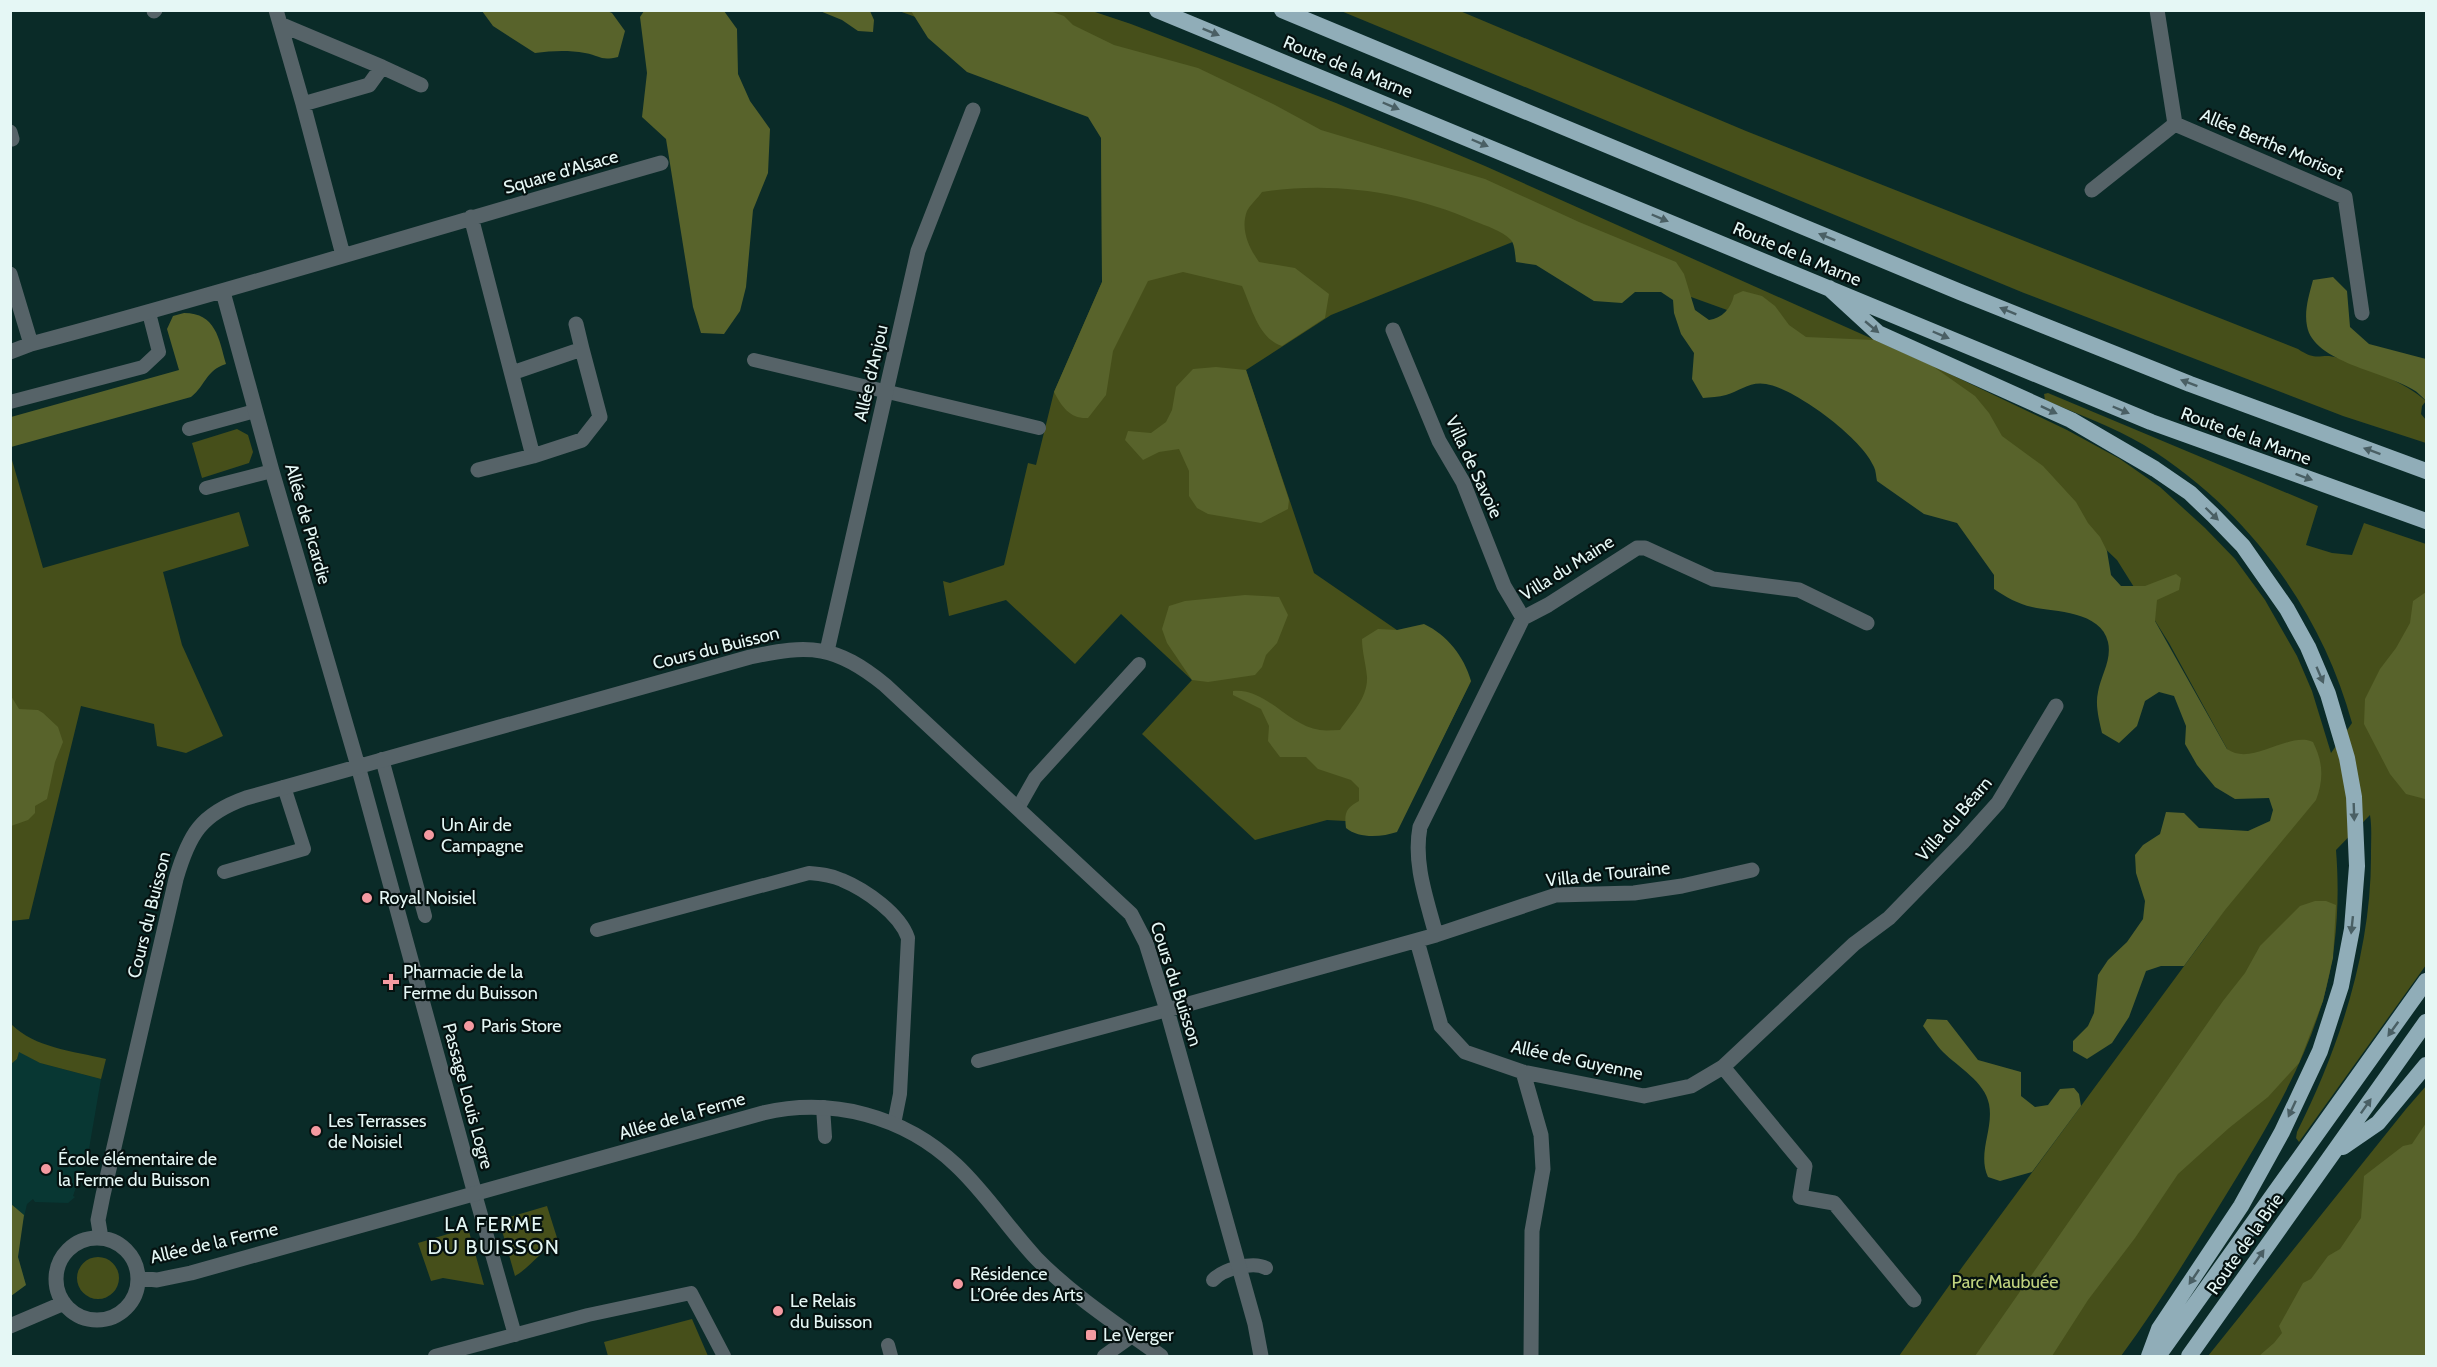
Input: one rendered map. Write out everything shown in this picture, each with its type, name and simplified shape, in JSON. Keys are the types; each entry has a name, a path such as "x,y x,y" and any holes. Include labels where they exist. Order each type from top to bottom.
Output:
{"highway":[{"name":"Route de la Marne","path":"1157,10 2151,422 2427,521"},
{"name":"Route de la Marne","path":"1282,10 1960,292 2190,384 2427,471"},
{"path":"1829,288 1878,333 2071,420 2156,469 2190,494 2243,546 2288,609 2308,647 2328,694 2348,758 2354,797 2356,866 2352,929 2341,986 2320,1051 2282,1132 2241,1206 2159,1329 2149,1356"},
{"path":"2158,1356 2427,981"},
{"name":"Route de la Brie","path":"2189,1356 2427,1022"},
{"path":"2332,1154 2378,1123 2427,1065"}],"street":[{"name":"Allée Berthe Morisot","path":"2157,10 2175,124"},
{"path":"279,18 382,68 421,84"},
{"path":"279,18 343,255"},
{"path":"303,104 369,84 382,68"},
{"name":"Allée d'Anjou","path":"827,651 918,251 973,110"},
{"name":"Allée Berthe Morisot","path":"2092,190 2175,124"},
{"name":"Allée Berthe Morisot","path":"2175,124 2345,197 2362,313"},
{"path":"10,132 12,139 10,139"},
{"name":"Square d'Alsace","path":"471,217 661,163"},
{"path":"10,352 31,344 223,292 471,217 533,456"},
{"path":"10,274 31,344"},
{"name":"Allée de Picardie","path":"223,292 272,471 358,766"},
{"path":"478,470 582,440 600,417 576,324"},
{"name":"Villa de Savoie","path":"1393,330 1439,441 1462,482 1504,586 1523,618"},
{"path":"512,373 582,349"},
{"name":"Villa du Maine","path":"1523,618 1548,606 1637,548 1644,548 1713,579 1799,590 1867,622"},
{"path":"1167,1010 1436,935 1418,862 1417,845 1420,827 1523,618"},
{"name":"Cours du Buisson","path":"100,1238 98,1220 112,1154 184,850 201,823 227,805 284,787 750,657 779,651 808,649 827,651 866,670 885,685 1131,914 1146,942 1167,1010 1255,1324 1261,1356"},
{"name":"Villa du Béarn","path":"1888,918 1998,803 2056,706"},
{"name":"Passage Louis Logre","path":"358,766 475,1194"},
{"name":"Villa de Touraine","path":"1436,935 1556,896 1635,893 1682,886 1752,870"},
{"name":"Allée de Guyenne","path":"1417,941 1441,1026 1465,1052 1522,1072 1644,1096 1691,1086 1723,1067 1854,944 1888,918"},
{"path":"1723,1067 1806,1166 1800,1197 1834,1203 1914,1300"},
{"path":"1522,1072 1541,1135 1544,1169 1532,1231 1531,1356"},
{"name":"Allée de la Ferme","path":"138,1278 158,1280 191,1273 763,1113 800,1107 823,1107 866,1114 916,1135 956,1165 1036,1258 1071,1290 1161,1356"},
{"path":"100,1238 112,1241 131,1256 138,1278 132,1300 123,1310 111,1317 99,1320 85,1318 64,1303 57,1288 56,1271 63,1255 69,1249 84,1240 100,1238"},
{"path":"10,1326 64,1303"}],"lane":[{"path":"10,402 143,367 159,352 149,313"},
{"path":"754,360 1039,428"},
{"path":"189,429 255,411"},
{"path":"206,488 272,471"},
{"path":"1018,808 1035,778 1139,664"},
{"path":"382,759 425,916"},
{"path":"224,872 303,849 284,787"},
{"path":"597,930 809,873 839,878 856,887 899,919 908,938 900,1094 894,1124"},
{"path":"978,1061 1167,1010"},
{"path":"823,1107 825,1137"},
{"path":"475,1194 515,1335"},
{"path":"1213,1280 1217,1275 1239,1268 1260,1265 1266,1268"},
{"path":"435,1356 588,1315 691,1293 724,1356"},
{"path":"1104,1356 1132,1336"}],"shaded area":[{"name":"École élémentaire de la Ferme du Buisson","path":"19,1051 40,1063 101,1079 89,1149 73,1196 75,1197 68,1203 35,1202 33,1199 27,1204 19,1239 18,1257 26,1285 11,1296 10,1064 17,1059"}],"green space":[{"path":"1047,10 1064,16 1073,25 1114,45 1198,68 1321,130 1485,179 1579,222 1676,262 1684,274 1695,310 1709,320 1725,312 1731,305 1734,295 1743,291 1762,296 1775,306 1789,325 1806,337 1874,340 1931,365 1975,396 1989,413 2002,436 2043,466 2076,502 2088,523 2100,537 2107,551 2111,575 2121,586 2145,586 2176,574 2181,578 2179,590 2157,600 2155,621 2227,749 2247,754 2293,741 2313,742 2321,771 2316,800 2225,910 2184,966 2161,966 2146,971 2129,1017 2112,1043 2087,1059 2073,1051 2073,1041 2088,1026 2094,1013 2098,975 2108,960 2127,942 2143,919 2145,901 2136,873 2135,855 2143,845 2160,834 2166,812 2184,813 2199,828 2248,831 2270,821 2273,810 2269,798 2235,799 2215,787 2197,765 2185,744 2186,726 2174,696 2159,692 2145,701 2137,726 2119,743 2102,733 2097,697 2109,649 2104,632 2087,619 2022,604 1994,589 1994,575 1957,523 1924,514 1877,481 1874,467 1857,443 1827,417 1794,395 1760,383 1726,395 1703,398 1692,379 1694,353 1681,334 1674,313 1673,300 1661,292 1635,292 1622,303 1594,301 1536,265 1516,262 1512,242 1503,234 1449,211 1397,196 1316,188 1262,192 1248,209 1245,218 1245,231 1252,251 1259,262 1295,268 1329,294 1325,318 1282,346 1274,342 1261,329 1242,286 1183,272 1148,281 1113,351 1106,395 1088,418 1071,414 1054,392 1102,282 1101,138 1088,117 967,72 928,38 911,11"},
{"path":"482,11 607,11 612,13 625,31 618,57 604,58 572,51 535,53 493,26"},
{"path":"644,11 724,11 737,29 738,74 750,101 770,129 768,173 753,210 746,287 740,311 724,334 701,333 693,307 666,139 642,117 647,73 640,17"},
{"path":"820,11 870,11 874,20 873,32 858,31 842,20"},
{"name":"Parc Maubuée","path":"899,11 1092,11 1131,24 1336,103 1485,166 1931,365 2067,430 2120,459 2160,487 2235,559 2265,600 2297,656 2312,691 2331,753 2352,723 2321,640 2299,601 2274,564 2246,530 2181,470 2132,438 2045,400 2044,394 2048,393 2318,506 2306,545 2332,553 2352,555 2364,523 2426,544 2426,965 2299,1142 2296,1138 2297,1132 2340,1031 2359,961 2370,888 2370,815 2336,850 2338,888 2332,964 2323,1000 2304,1053 2265,1130 2160,1300 2121,1356 1899,1356 2204,939 2298,803 2237,767 2169,643 2117,560 2053,499 1752,319 1525,237 1331,315 1246,370 1314,573 1471,681 1400,824 1327,820 1255,840 1142,734 1192,680 1121,614 1075,664 1006,600 949,616 943,581 950,583 1004,565 1028,463 1036,465 1054,392 1102,282 1101,84"},
{"path":"1341,11 1460,11 1746,131 2305,353 2315,356 2332,356 2373,371 2396,381 2426,401 2422,406 2421,414 2426,420 2426,443 2343,416 2024,293"},
{"path":"2333,277 2347,291 2350,327 2369,344 2426,359 2426,401 2400,383 2336,357 2322,349 2312,338 2307,326 2306,315 2313,280"},
{"path":"184,313 203,317 210,323 218,337 226,364 214,370 191,397 11,447 11,417 179,370 167,329 173,316"},
{"path":"1216,367 1246,370 1289,500 1288,509 1261,523 1208,514 1197,508 1189,496 1189,471 1179,449 1159,452 1143,460 1125,440 1128,431 1151,433 1166,422 1172,410 1176,387 1193,369"},
{"path":"237,429 248,435 253,452 249,463 202,478 192,443"},
{"path":"10,453 43,568 239,512 249,546 163,572 182,645 223,736 186,753 157,746 154,724 81,706 29,919 11,921"},
{"path":"2426,592 2425,799 2406,794 2390,774 2364,724 2365,699 2380,669 2396,648 2410,623 2413,601"},
{"path":"1245,595 1279,597 1288,615 1277,643 1266,655 1262,667 1255,675 1208,682 1192,680 1167,643 1162,629 1169,606 1185,601"},
{"path":"1424,624 1454,647 1471,681 1397,832 1378,836 1351,832 1346,828 1345,818 1351,806 1359,801 1359,788 1351,780 1318,769 1306,757 1280,757 1268,741 1269,726 1261,709 1233,695 1233,691 1256,695 1308,727 1340,730 1358,705 1367,685 1362,639 1378,629 1397,630"},
{"path":"11,696 19,709 38,710 43,713 58,727 63,742 55,762 47,799 35,806 35,813 28,820 11,826"},
{"path":"2315,901 2326,901 2336,905 2333,958 2323,1001 2299,1063 2268,1097 2178,1174 2135,1238 2088,1300 2052,1356 1975,1356 2223,1001 2245,973 2260,946 2300,906"},
{"path":"1927,1019 1947,1020 1978,1060 2021,1072 2021,1096 2035,1107 2048,1105 2060,1089 2074,1088 2079,1094 2081,1106 2032,1172 2000,1181 1988,1177 1984,1159 1990,1113 1986,1096 1977,1082 1935,1043 1923,1026"},
{"path":"11,1024 43,1044 106,1059 101,1079 40,1063 19,1052 17,1059 11,1064"},
{"path":"2426,1086 2426,1356 2208,1356 2406,1109"},
{"path":"2426,1123 2426,1356 2259,1356 2282,1333 2279,1326 2303,1283 2311,1279 2328,1256 2340,1249 2361,1218 2364,1176 2403,1146 2412,1144"},
{"path":"11,1204 24,1215 18,1257 26,1285 11,1296"},
{"path":"547,1206 559,1244 541,1254 515,1276 499,1220"},
{"path":"468,1228 484,1285 443,1278 431,1281 418,1243"},
{"path":"98,1257 113,1263 119,1278 113,1293 98,1299 83,1293 77,1278 83,1263"},
{"path":"692,1319 708,1356 608,1356 604,1342"}],"place":[{"name":"Un Air de Campagne","path":"429,835"},
{"name":"Royal Noisiel","path":"367,898"},
{"name":"Pharmacie de la Ferme du Buisson","path":"391,982"},
{"name":"Paris Store","path":"469,1026"},
{"name":"Les Terrasses de Noisiel","path":"316,1131"},
{"name":"École élémentaire de la Ferme du Buisson","path":"46,1169"},
{"name":"Résidence L’Orée des Arts","path":"958,1284"},
{"name":"Le Relais du Buisson","path":"778,1311"},
{"name":"Le Verger","path":"1091,1335"}],"district":[{"name":"LA FERME DU BUISSON","path":"494,1236"}]}
